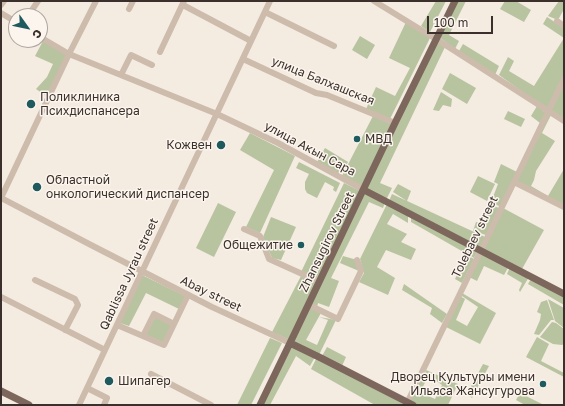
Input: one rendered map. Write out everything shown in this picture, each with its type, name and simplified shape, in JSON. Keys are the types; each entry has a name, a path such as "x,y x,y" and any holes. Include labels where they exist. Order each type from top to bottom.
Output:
{"main road":[{"name":"Zhansugirov Street","path":"260,405 455,1"},
{"name":"улица Акын Сара","path":"364,190 564,294"},
{"name":"Abay street","path":"290,343 322,358 409,404"},
{"path":"1,391 29,405"}],"street":[{"path":"1,6 4,1"},
{"path":"1,198 69,54 96,1"},
{"path":"129,9 133,1"},
{"name":"Qablissa Jyrau street","path":"79,405 270,1"},
{"path":"374,1 564,120"},
{"path":"160,52 183,3 251,42"},
{"path":"265,12 334,46"},
{"path":"556,22 564,26"},
{"name":"улица Акын Сара","path":"48,42 69,54 217,114 278,143 364,190"},
{"path":"121,75 131,55 152,65"},
{"name":"улица Балхашская","path":"242,60 316,92 327,95 395,123"},
{"name":"Tolebaev street","path":"409,404 480,250 564,79"},
{"path":"514,182 564,207"},
{"name":"Abay street","path":"1,198 142,272 212,307 290,343"},
{"path":"244,229 260,236 269,259 320,282"},
{"path":"309,305 338,319 362,271 357,260"},
{"path":"35,280 76,299 78,305 65,330"},
{"path":"117,325 164,345 188,295"},
{"path":"1,297 105,350"},
{"path":"143,336 154,314 174,324"},
{"path":"151,374 211,405"},
{"path":"87,388 107,398 104,405"}],"green space":[{"path":"436,1 446,1 430,32 421,26"},
{"path":"457,1 466,1 449,35 459,41 455,49 439,37"},
{"path":"505,1 516,1 531,10 524,22 500,9"},
{"path":"559,1 564,2 564,12 563,11 558,20 548,16"},
{"path":"547,17 564,28 564,38 543,24"},
{"path":"406,22 431,36 390,119 366,109 376,87 395,96 410,68 389,58"},
{"path":"360,36 375,45 367,59 352,50"},
{"path":"564,38 564,75 547,109 499,75 508,57 514,61 509,71 534,86"},
{"path":"436,41 445,47 380,183 392,188 386,200 366,189"},
{"path":"48,44 67,55 46,96 36,89 47,77 53,64 35,56 39,48 48,48"},
{"path":"463,44 499,66 495,75 459,51"},
{"path":"450,73 476,88 467,104 442,89"},
{"path":"564,80 564,118 551,110"},
{"path":"441,92 452,99 451,107 443,105 439,111 433,110"},
{"path":"537,106 546,113 540,123 531,116"},
{"path":"508,111 525,119 521,127 504,119"},
{"path":"548,113 551,115 542,133 555,141 536,171 531,186 548,196 564,169 564,207 515,182"},
{"path":"373,116 393,124 363,187 342,176"},
{"path":"250,133 295,156 260,233 246,227 274,170 240,150"},
{"path":"325,148 348,162 340,175 317,162"},
{"path":"299,162 340,183 336,192 333,190 334,187 325,182 317,198 307,193 305,189 305,182 309,174 296,168"},
{"path":"501,164 517,172 501,207 491,202 498,184 494,182"},
{"path":"478,176 495,184 487,201 470,192"},
{"path":"344,183 360,191 318,279 301,272"},
{"path":"398,184 411,191 407,201 393,192"},
{"path":"365,192 385,202 383,208 369,202 331,278 339,281 329,307 318,303 316,311 321,313 306,340 317,345 328,320 319,317 336,320 319,355 293,342"},
{"path":"392,194 485,237 480,248 389,201"},
{"path":"218,203 236,212 214,257 196,248"},
{"path":"387,204 408,215 408,223 393,214 387,224 407,234 401,242 416,249 411,260 386,250 377,267 395,278 388,295 359,282 364,273 360,259"},
{"path":"488,204 499,208 486,235 473,231 476,222 481,223"},
{"path":"503,208 544,230 522,269 482,249"},
{"path":"411,216 478,250 474,258 411,222"},
{"path":"271,217 296,227 281,260 272,258 263,237"},
{"path":"481,252 509,266 504,275 484,266 477,281 469,277"},
{"path":"467,255 474,259 462,283 455,279"},
{"path":"343,256 357,260 359,271 340,263"},
{"path":"510,267 529,277 520,292 519,290 522,283 507,274"},
{"path":"142,275 185,296 179,309 146,293 129,326 120,323"},
{"path":"301,276 317,283 290,340 272,332"},
{"path":"532,277 564,296 564,305 528,284"},
{"path":"404,284 447,314 442,323 430,314 432,308 402,290"},
{"path":"462,293 496,313 480,344 446,327 460,296 465,299 456,320 467,326 478,307 462,296"},
{"path":"548,299 564,308 564,328 555,321"},
{"path":"547,300 554,320 551,320 539,335 534,334 541,314 537,312 541,302"},
{"path":"156,316 172,324 163,343 146,335"},
{"path":"552,322 564,329 564,344 562,345 553,344 540,337"},
{"path":"537,337 549,344 541,361 564,373 564,377 526,357"},
{"path":"270,338 282,343 251,405 237,405"},
{"path":"291,345 315,357 310,366 296,356 270,405 261,405"},
{"path":"327,347 346,357 342,366 322,356"},
{"path":"317,357 405,403 403,405 375,405 311,369"},
{"path":"483,364 489,366 472,398 467,394"},
{"path":"426,370 458,384 448,405 415,405 409,402 423,374 428,377 420,392 435,399 442,385 425,373"},
{"path":"520,393 544,405 525,405 516,400"}],"place":[{"name":"Поликлиника Психдиспансера","path":"31,104"},
{"name":"МВД","path":"357,139"},
{"name":"Кожвен","path":"221,145"},
{"name":"Областной онкологический диспансер","path":"37,187"},
{"name":"Общежитие","path":"301,245"},
{"name":"Шипагер","path":"109,381"},
{"name":"Дворец Культуры имени Ильяса Жансугурова","path":"543,384"}]}
